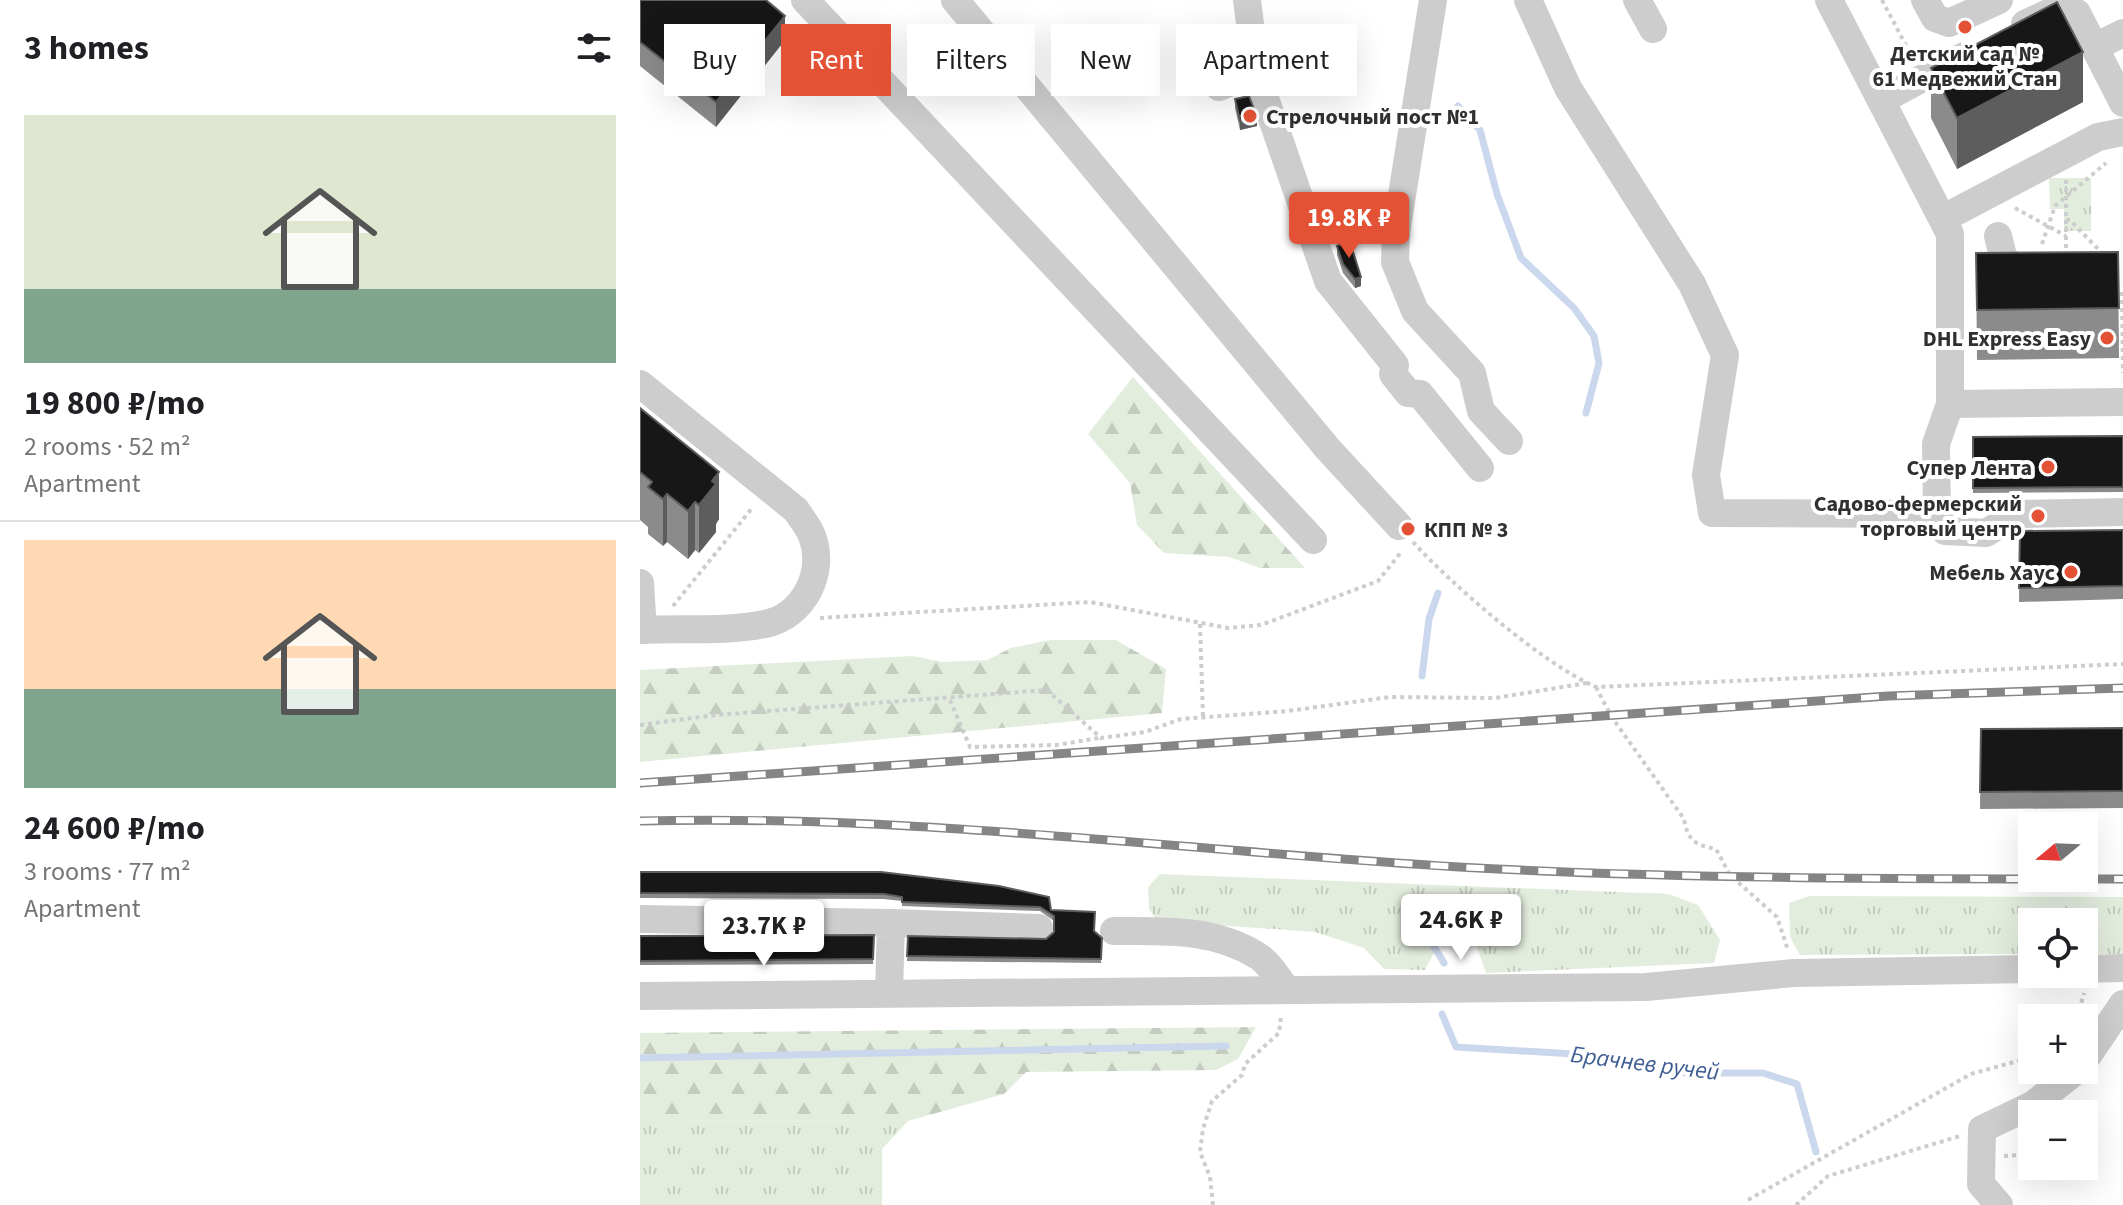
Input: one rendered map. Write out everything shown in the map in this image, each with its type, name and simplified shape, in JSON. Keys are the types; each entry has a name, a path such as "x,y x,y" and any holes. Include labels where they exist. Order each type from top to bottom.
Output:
{"street":[{"path":"805,0 1313,540"},
{"path":"955,0 1328,449 1406,534"},
{"path":"1247,0 1250,24"},
{"path":"1433,0 1396,233 1395,262 1415,311 1472,373 1481,411 1509,441"},
{"path":"1528,0 1568,88 1692,284 1725,355 1706,475 1712,513 1937,514"},
{"path":"1637,0 1653,29"},
{"path":"1829,0 1950,234 1950,404 1936,444 1937,514 1945,531 1986,533 2017,514 2123,512"},
{"path":"1925,0 1935,18 1949,23 1999,0"},
{"path":"1882,100 2055,9 2067,7 2077,13 2123,103"},
{"path":"2095,47 2123,33"},
{"path":"1264,96 1328,281 1395,365 1393,374 1408,393 1420,394 1480,468"},
{"path":"1944,218 2098,137 2123,132"},
{"path":"1998,236 2004,260 2015,266 2066,265"},
{"path":"640,384 796,510 812,535 818,560 814,579 803,599 787,615 766,624 641,630 640,583"},
{"path":"1950,404 2123,402"},
{"path":"640,919 1039,928"},
{"path":"889,993 891,923"},
{"path":"1114,931 1187,931 1222,939 1260,957 1286,989"},
{"path":"2098,969 2123,968"},
{"path":"640,996 1646,987 1794,973 2018,969"},
{"path":"2098,1041 2123,1004"},
{"path":"1999,1205 1981,1184 1982,1129 2034,1104 2059,1084"}],"path":[{"path":"1882,0 1917,66"},
{"path":"2065,154 2066,265"},
{"path":"2035,265 2055,206 2111,159"},
{"path":"1999,189 2003,198 2019,210 2066,236"},
{"path":"2066,220 2070,220 2101,252 2101,265"},
{"path":"2122,292 2123,373"},
{"path":"667,613 757,502"},
{"path":"1406,534 1489,613 1596,687 2123,664"},
{"path":"787,615 803,618 1090,602 1228,628 1261,625 1378,581 1393,559"},
{"path":"1200,623 1203,717"},
{"path":"950,700 970,747 1056,745 1145,732 1181,719 1288,711 1390,697 1495,698 1587,683"},
{"path":"1596,687 1611,716 1684,819 1687,837 1697,846 1716,849 1730,875 1777,917 1794,973"},
{"path":"640,725 715,715 950,700 1047,690 1101,738"},
{"path":"1213,1205 1210,1177 1200,1152 1212,1101 1242,1075 1245,1064 1279,1033 1279,1026"},
{"path":"1748,1200 1971,1074 2018,1061"},
{"path":"1796,1205 1828,1176 1982,1129"},
{"path":"1983,1158 2018,1155"}],"green space":[{"path":"2049,178 2091,178 2091,231 2064,231 2064,209 2050,209"},
{"path":"1133,377 1305,568 1260,568 1229,557 1164,553 1137,525 1130,483 1088,434"},
{"path":"1050,640 1116,640 1166,669 1162,713 640,762 640,670 912,656 943,662 987,660 1011,648"},
{"path":"1160,874 1669,894 1698,905 1720,940 1714,963 1486,973 1473,936 1443,936 1425,970 1384,969 1364,948 1315,932 1157,921 1149,909 1148,887"},
{"path":"1809,896 2123,897 2123,954 2098,954 2098,908 2018,908 2018,954 1800,955 1790,937 1789,903"},
{"path":"1256,1027 1238,1059 1216,1070 1026,1072 1004,1094 908,1121 640,1122 640,1033"},
{"path":"908,1121 882,1149 882,1205 640,1205 640,1122"}],"building":[{"path":"640,0 766,0 785,16 765,41 765,24 664,24 664,61 640,42"},
{"path":"2057,2 2083,52 1957,118 1931,68"},
{"path":"1249,96 1257,117 1240,121 1235,99"},
{"path":"1350,242 1361,277 1355,279 1343,264 1337,246"},
{"path":"2118,252 2119,308 1977,310 1976,253"},
{"path":"640,408 719,472 712,481 716,484 699,505 695,502 688,511 667,494 663,499 648,487 652,482 640,472"},
{"name":"Супер Лента","path":"2123,436 2123,487 1973,488 1973,437"},
{"name":"Мебель Хаус","path":"2123,530 2123,586 2019,588 2020,531"},
{"path":"2123,728 2123,791 1980,792 1981,729"},
{"path":"640,872 881,872 999,886 1049,897 1051,910 1095,912 1094,931 1102,938 1101,959 907,956 908,936 1046,939 1054,932 1054,916 1040,907 902,902 902,897 884,894 640,893"},
{"path":"874,935 873,959 640,961 640,936"}],"waterway":[{"name":"Брачнев ручей","path":"1458,106 1480,130 1497,194 1521,258 1574,308 1594,336 1599,363 1586,413"},
{"path":"1422,676 1429,619 1438,593"},
{"name":"Брачнев ручей","path":"1425,913 1427,935 1444,963"},
{"name":"Брачнев ручей","path":"1442,1014 1456,1047 1608,1056 1685,1073 1763,1073 1797,1084 1816,1152"},
{"path":"640,1058 1226,1046"}],"railway":[{"path":"640,783 1888,696 2123,688"},
{"path":"640,821 743,820 948,828 1542,871 1791,878 2123,879"}],"place":[{"name":"Детский сад № 61 Медвежий Стан","path":"1965,27"},
{"name":"Стрелочный пост №1","path":"1250,116"},
{"name":"DHL Express Easy","path":"2107,338"},
{"name":"Супер Лента","path":"2048,467"},
{"name":"Садово-фермерский торговый центр","path":"2038,516"},
{"name":"КПП № 3","path":"1408,529"},
{"name":"Мебель Хаус","path":"2071,572"}]}
